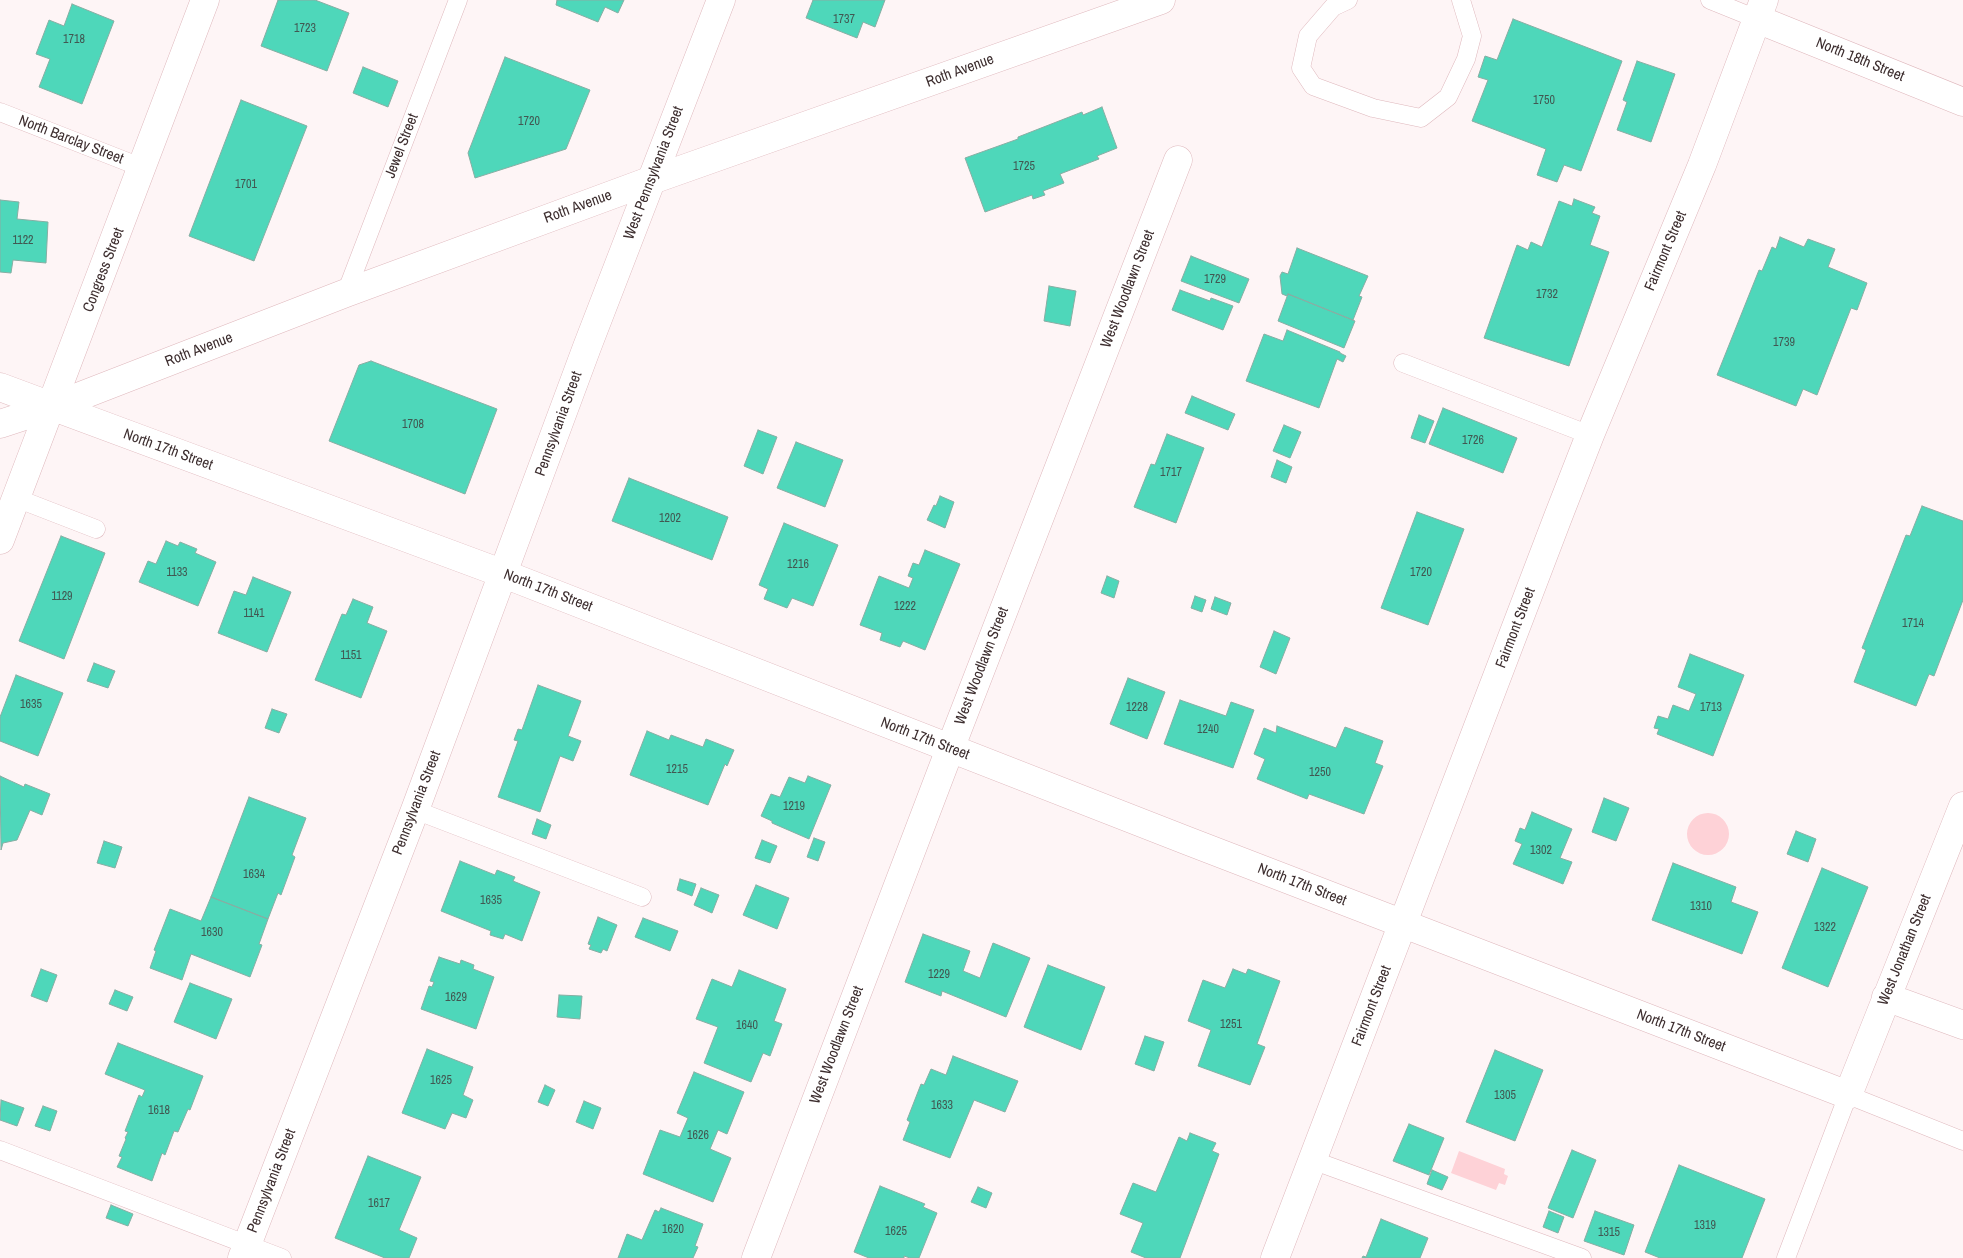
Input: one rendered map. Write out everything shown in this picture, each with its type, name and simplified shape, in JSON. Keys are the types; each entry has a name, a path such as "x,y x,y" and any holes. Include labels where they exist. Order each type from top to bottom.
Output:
{"street":[{"name":"Congress Street","path":"0,540 143,168 205,0"},
{"name":"West Pennsylvania Street","path":"587,347 721,0"},
{"name":"Roth Avenue","path":"0,424 52,407 346,293 652,180 1161,0"},
{"name":"North 18th Street","path":"1760,9 1963,102"},
{"name":"Fairmont Street","path":"1275,1258 1590,435 1702,166 1760,9"},
{"name":"West Woodlawn Street","path":"756,1258 950,749 1178,160"},
{"name":"Pennsylvania Street","path":"245,1251 415,810 587,347"},
{"name":"North 17th Street","path":"0,386 52,407 504,574 950,749 1848,1095"},
{"name":"West Jonathan Street","path":"1848,1095 1963,806"},
{"path":"1886,997 1963,1024"}],"lane":[{"name":"Jewel Street","path":"346,293 458,0"},
{"path":"1348,0 1333,8 1308,36 1301,68 1313,86 1373,108 1421,118 1448,97 1466,59 1472,36 1461,0"},
{"path":"1710,0 1760,9"},
{"name":"North Barclay Street","path":"0,112 143,168"},
{"path":"1403,363 1590,435"},
{"path":"16,498 96,529"},
{"path":"415,810 642,897"},
{"path":"1786,1258 1848,1095 1963,1141"},
{"path":"0,1150 245,1251 282,1258"},
{"path":"1312,1160 1582,1258"}],"shaded area":[{"path":"1708,813 1723,819 1729,834 1723,849 1708,855 1693,849 1687,834 1693,819"},
{"path":"1459,1151 1505,1169 1504,1174 1508,1176 1505,1185 1499,1183 1496,1190 1451,1173"}],"building":[{"path":"278,0 315,0 349,13 327,71 261,46"},
{"path":"557,0 624,0 618,13 605,7 598,22 556,5"},
{"path":"813,0 885,0 875,27 863,22 857,38 806,18"},
{"path":"72,4 114,21 82,104 39,87 50,59 36,54 49,20 64,26"},
{"path":"1513,19 1622,61 1581,171 1564,165 1557,182 1537,175 1546,149 1472,121 1488,80 1478,77 1485,56 1497,60"},
{"path":"505,57 590,90 566,149 475,178 468,153"},
{"path":"1637,61 1675,74 1651,142 1617,130 1627,102 1623,100"},
{"path":"363,67 398,81 388,107 353,93"},
{"path":"241,100 307,126 254,261 189,236"},
{"path":"1102,107 1117,148 1097,156 1099,159 1060,174 1064,183 1043,191 1045,195 1033,199 1032,195 985,212 965,158 1018,139 1018,137 1082,112 1083,115"},
{"path":"1574,199 1595,207 1592,213 1600,216 1590,245 1609,252 1569,366 1484,338 1517,245 1528,250 1531,242 1542,247 1559,201 1572,206"},
{"path":"0,200 19,202 17,219 48,222 46,263 13,260 11,273 0,272"},
{"path":"1780,237 1804,247 1808,239 1835,249 1828,267 1867,283 1857,310 1851,308 1817,395 1803,389 1796,406 1717,375 1759,270 1762,271 1772,247 1776,249"},
{"path":"1297,248 1368,276 1359,296 1362,297 1353,320 1288,294 1287,296 1282,294 1280,276 1282,272 1288,274"},
{"path":"1191,256 1249,279 1239,303 1181,281"},
{"path":"1049,286 1076,291 1070,326 1044,321"},
{"path":"1180,290 1210,301 1211,298 1233,306 1223,330 1172,310"},
{"path":"1288,294 1355,321 1344,348 1278,321"},
{"path":"1287,330 1346,356 1343,362 1337,359 1319,408 1246,381 1264,334 1283,341"},
{"path":"371,361 497,409 465,494 329,441 359,365"},
{"path":"1192,396 1235,414 1228,430 1185,413"},
{"path":"1443,408 1517,438 1503,473 1429,444"},
{"path":"1419,415 1434,421 1425,443 1411,438"},
{"path":"1284,425 1301,432 1290,458 1273,451"},
{"path":"758,430 777,437 763,474 744,466"},
{"path":"1167,434 1204,448 1176,523 1134,507 1151,464 1155,465"},
{"path":"796,442 843,460 825,507 777,488"},
{"path":"1277,460 1292,467 1286,483 1271,477"},
{"path":"629,478 728,517 712,560 612,521"},
{"path":"940,496 954,502 945,528 927,520"},
{"path":"1922,506 1963,521 1963,600 1934,676 1929,674 1916,706 1854,682 1866,650 1862,648 1906,535 1910,536"},
{"path":"1417,512 1464,529 1428,625 1381,608"},
{"path":"784,523 838,545 813,606 792,598 787,608 764,599 768,589 759,585"},
{"path":"61,536 105,553 64,659 19,641"},
{"path":"166,541 178,546 180,542 197,549 195,553 216,562 198,606 139,582 148,561 156,564"},
{"path":"925,550 960,564 925,650 903,641 900,647 880,640 882,633 860,625 879,576 909,588 913,578 908,576 913,563 919,565"},
{"path":"1107,576 1119,581 1114,598 1101,593"},
{"path":"253,577 291,592 267,652 218,633 234,591 246,595"},
{"path":"1195,596 1206,600 1202,612 1191,608"},
{"path":"1215,597 1231,603 1227,615 1211,609"},
{"path":"353,599 373,607 367,623 387,631 361,698 315,680 342,614 346,615"},
{"path":"1274,631 1290,638 1276,674 1260,667"},
{"path":"1690,654 1744,675 1713,756 1657,734 1659,729 1654,728 1658,716 1668,719 1673,705 1689,711 1696,694 1678,687"},
{"path":"94,663 115,671 108,688 87,681"},
{"path":"16,675 63,693 38,756 0,741 0,717"},
{"path":"1128,678 1165,692 1147,739 1110,724"},
{"path":"538,685 581,701 568,736 581,741 573,761 560,756 540,812 498,797 518,741 514,740 518,729 522,730"},
{"path":"1180,700 1226,716 1231,702 1254,710 1233,768 1164,744"},
{"path":"272,709 287,714 279,733 265,728"},
{"path":"1277,726 1336,748 1345,727 1383,741 1375,763 1383,766 1364,814 1309,794 1307,799 1257,779 1265,759 1254,754 1264,728 1276,733"},
{"path":"647,731 669,740 671,735 703,747 706,739 734,750 727,766 725,764 708,805 630,775"},
{"path":"0,776 24,787 25,784 50,794 42,815 30,810 17,840 3,843 1,850"},
{"path":"808,776 831,785 809,839 772,823 772,821 761,816 771,794 780,797 789,777 805,783"},
{"path":"249,797 306,818 292,855 295,857 281,895 278,893 268,919 211,897"},
{"path":"1604,798 1629,808 1616,841 1592,832"},
{"path":"1532,812 1572,829 1560,858 1572,862 1563,884 1513,864 1522,844 1515,841 1520,828 1525,830"},
{"path":"537,819 551,825 546,839 532,834"},
{"path":"1796,831 1816,839 1808,862 1787,854"},
{"path":"814,838 825,842 818,861 807,857"},
{"path":"762,840 777,846 770,863 755,858"},
{"path":"104,841 122,847 115,868 97,863"},
{"path":"460,861 495,875 497,870 515,877 513,881 540,892 522,941 505,934 503,939 490,935 491,931 441,911"},
{"path":"1673,863 1736,887 1731,902 1758,912 1742,954 1652,920"},
{"path":"1822,868 1868,887 1828,987 1782,968"},
{"path":"680,879 696,884 692,896 677,890"},
{"path":"756,885 789,898 777,929 743,915"},
{"path":"701,888 719,895 712,913 694,905"},
{"path":"211,897 268,919 259,944 262,945 250,977 191,954 182,980 150,968 156,951 154,950 170,909 201,921"},
{"path":"598,917 617,925 607,951 603,949 601,953 589,949 591,945 588,944"},
{"path":"643,918 678,931 670,951 635,937"},
{"path":"923,934 970,951 963,971 980,978 993,943 1030,958 1006,1017 942,991 941,996 905,982"},
{"path":"439,957 460,964 461,960 474,965 473,969 494,977 476,1029 421,1009 429,986 432,987 434,982 430,981"},
{"path":"1048,965 1105,987 1081,1050 1024,1027"},
{"path":"41,969 57,975 47,1002 31,996"},
{"path":"1233,969 1246,974 1248,969 1280,981 1257,1044 1265,1047 1250,1085 1198,1066 1211,1030 1188,1021 1203,980 1225,988"},
{"path":"739,970 786,989 774,1021 782,1024 770,1056 763,1053 751,1082 704,1063 718,1027 696,1019 712,979 732,987"},
{"path":"190,983 232,999 216,1039 174,1022"},
{"path":"115,990 133,997 127,1011 109,1004"},
{"path":"559,995 582,996 580,1019 557,1017"},
{"path":"1145,1036 1164,1042 1154,1071 1135,1064"},
{"path":"118,1043 203,1076 190,1110 188,1109 178,1132 174,1131 165,1155 162,1153 152,1181 117,1167 122,1157 119,1156 128,1132 125,1131 139,1095 142,1097 145,1090 105,1074"},
{"path":"427,1049 473,1067 463,1095 473,1100 466,1118 452,1113 445,1129 402,1113"},
{"path":"1495,1050 1543,1070 1515,1141 1466,1122"},
{"path":"953,1056 1018,1081 1005,1112 974,1100 950,1158 903,1140 910,1122 907,1120 921,1084 924,1085 931,1069 946,1075"},
{"path":"694,1072 744,1092 727,1134 718,1130 710,1149 731,1158 713,1202 643,1174 660,1130 680,1137 688,1118 677,1113"},
{"path":"545,1085 555,1090 548,1106 538,1102"},
{"path":"1,1100 24,1108 17,1126 0,1120"},
{"path":"584,1101 601,1108 593,1129 576,1122"},
{"path":"43,1106 57,1111 50,1131 35,1126"},
{"path":"1409,1124 1444,1138 1429,1175 1393,1161"},
{"path":"1190,1133 1216,1143 1212,1151 1219,1154 1180,1258 1146,1258 1131,1252 1143,1223 1120,1214 1133,1183 1156,1192 1179,1137 1187,1141"},
{"path":"1572,1150 1596,1160 1573,1218 1548,1208"},
{"path":"368,1156 421,1177 399,1230 417,1238 409,1258 385,1258 335,1238"},
{"path":"1679,1165 1765,1199 1742,1258 1660,1258 1645,1252"},
{"path":"1432,1170 1448,1177 1442,1190 1427,1184"},
{"path":"880,1186 925,1204 923,1207 937,1213 919,1258 904,1256 904,1258 869,1258 854,1252"},
{"path":"978,1187 992,1193 986,1208 971,1202"},
{"path":"111,1205 133,1214 128,1226 106,1218"},
{"path":"661,1208 703,1224 695,1246 698,1247 693,1258 618,1258 627,1234 642,1240 655,1210 659,1212"},
{"path":"1549,1211 1564,1217 1558,1233 1543,1227"},
{"path":"1595,1211 1634,1225 1624,1255 1584,1241"},
{"path":"1381,1219 1428,1238 1420,1258 1362,1258 1363,1256 1366,1257"}]}
